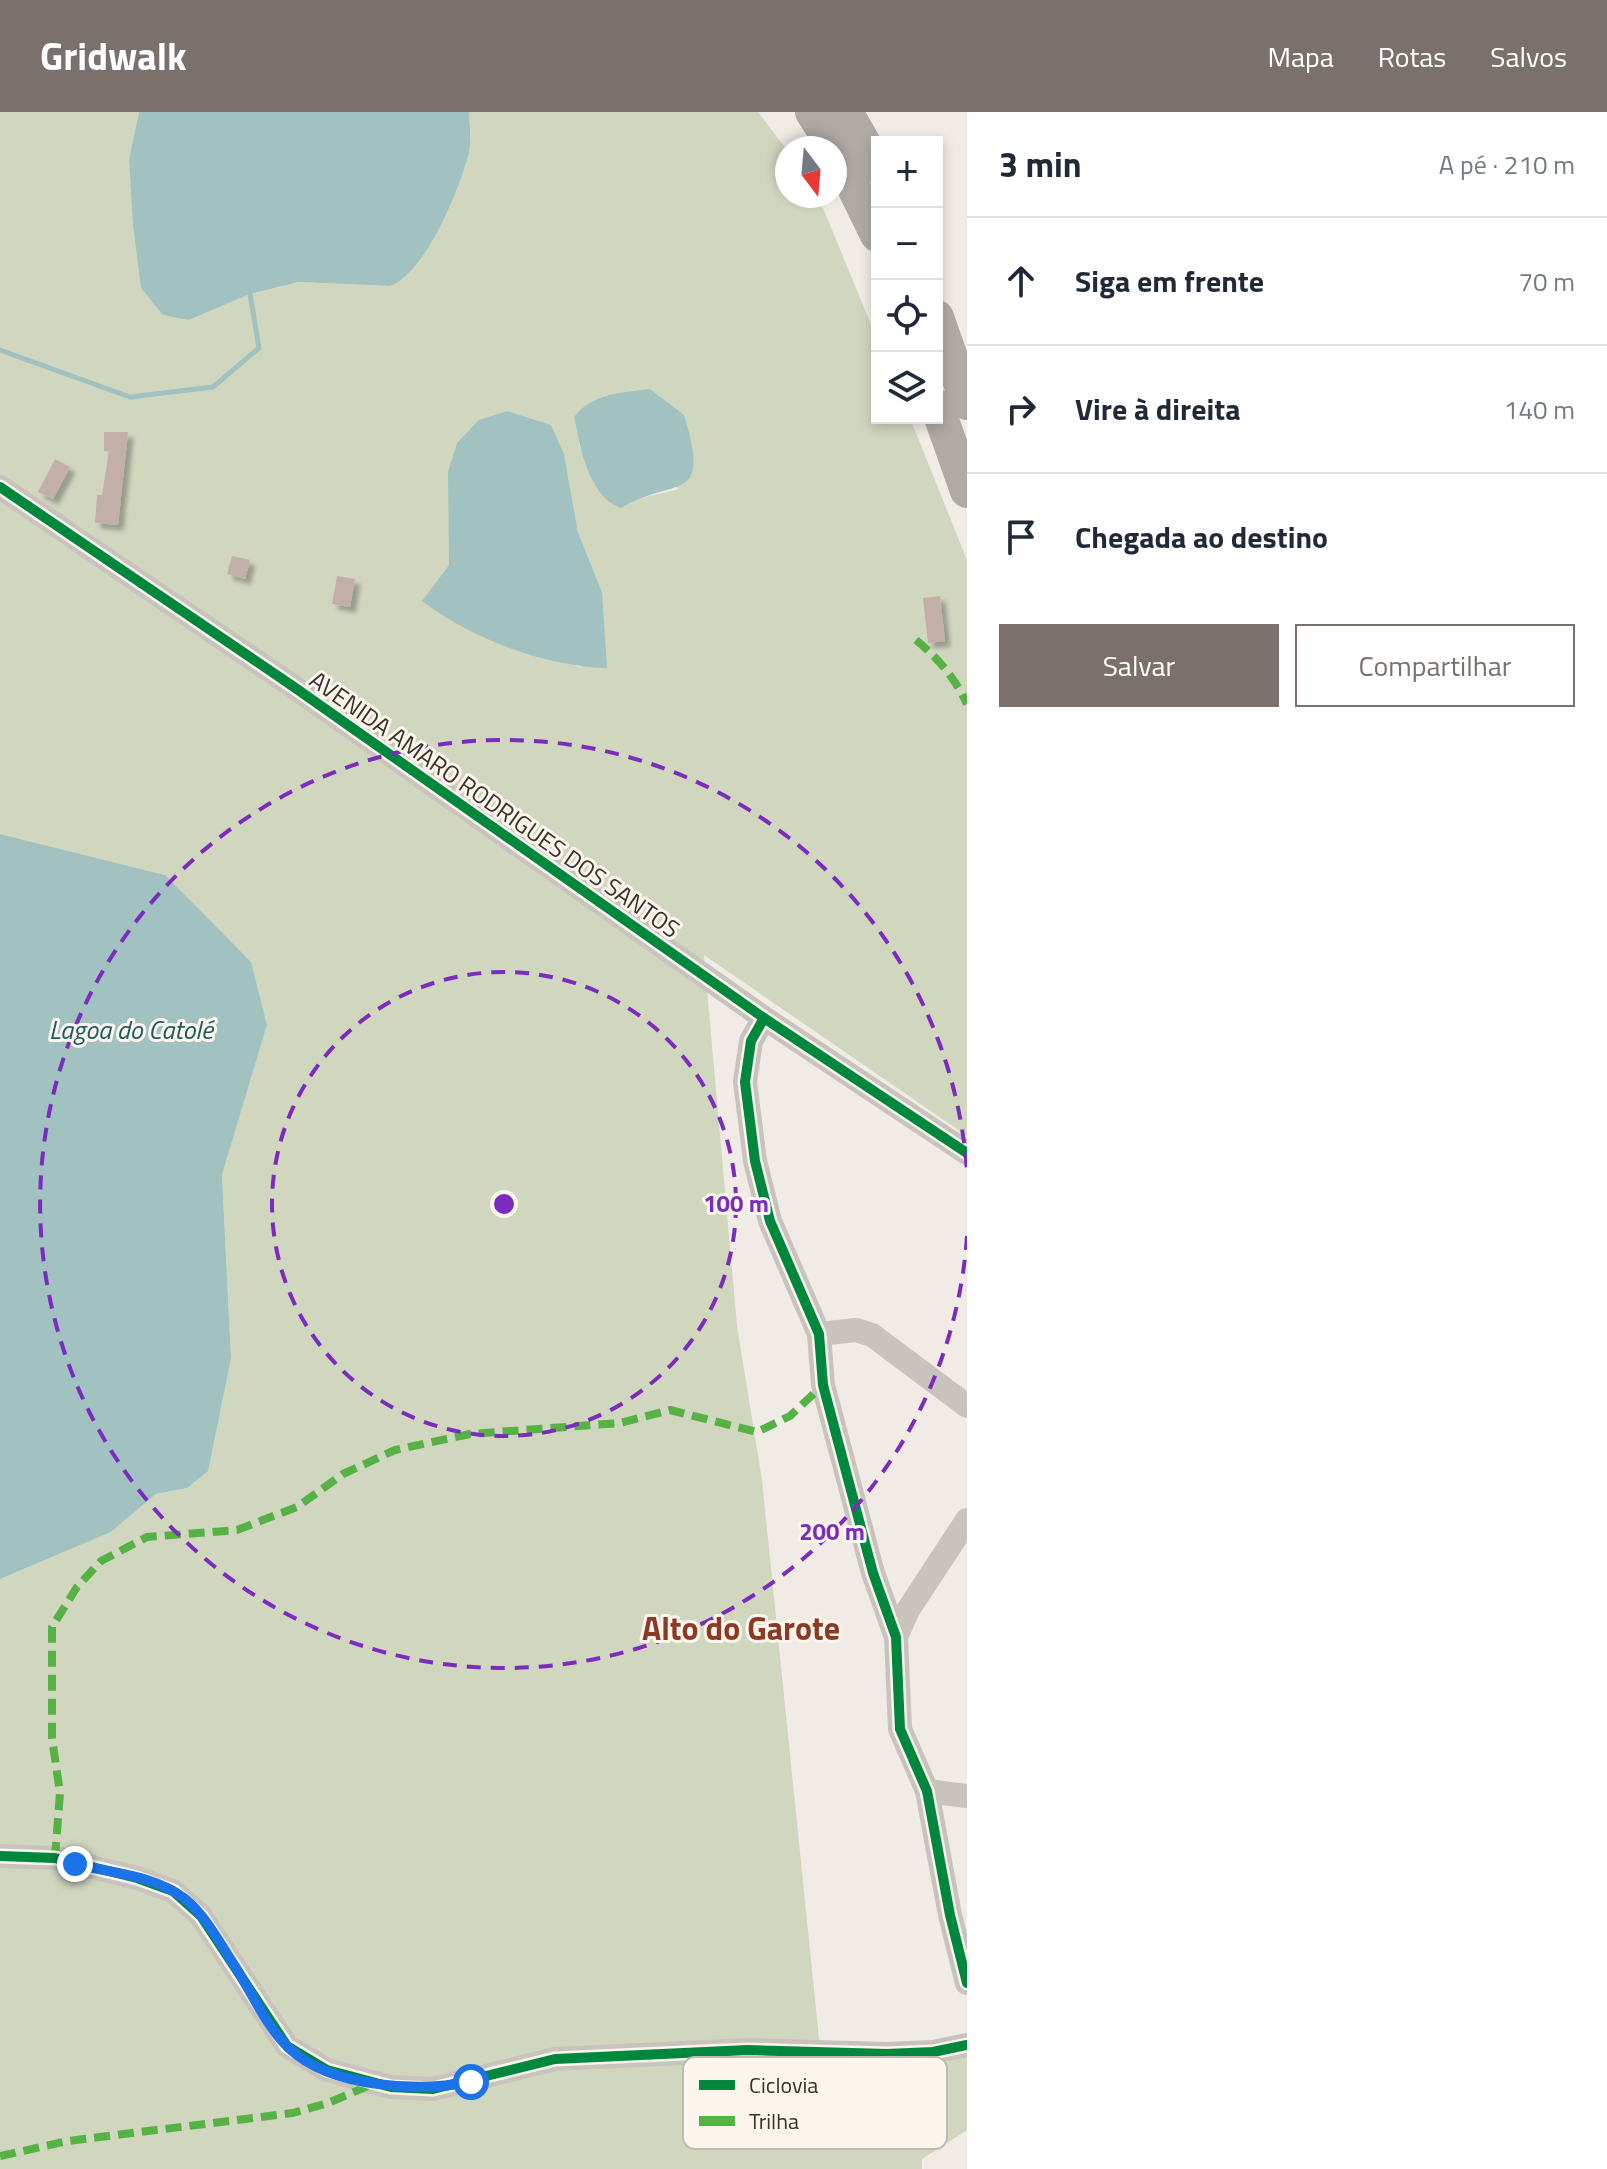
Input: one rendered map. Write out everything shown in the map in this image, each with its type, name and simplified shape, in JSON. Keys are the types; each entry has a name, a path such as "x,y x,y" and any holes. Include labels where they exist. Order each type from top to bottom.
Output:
{"highway":[{"path":"812,112 827,136"},
{"path":"846,112 871,156"},
{"path":"847,173 871,223"},
{"path":"943,338 958,392 967,491"}],"street":[{"name":"AVENIDA AMARO RODRIGUES DOS SANTOS","path":"0,487 294,687 764,1018 967,1153"},
{"path":"764,1018 751,1041 748,1055 745,1082 749,1130 770,1221 819,1334 823,1385 873,1573 896,1637 900,1729 927,1791 958,1921 967,1983"},
{"path":"819,1334 856,1330 872,1335 967,1406"},
{"path":"896,1637 908,1610 967,1520"},
{"path":"927,1791 967,1796"},
{"path":"0,1856 55,1858 137,1878 173,1891 186,1899 207,1925 287,2046 327,2070 391,2087 433,2089 555,2059 748,2050 887,2054 933,2052 967,2045"}],"green space":[{"path":"0,112 139,112 129,159 141,288 189,320 250,294 299,282 390,286 471,138 469,112 758,112 776,136 775,208 823,208 871,324 871,424 912,424 967,560 967,1136 704,955 737,1326 762,1480 821,2057 683,2057 683,2149 938,2149 922,2159 922,2169 0,2169 0,1579 111,1532 156,1494 187,1488 231,1358 222,1175 267,1025 165,875 0,834","holes":["574,418 679,489 637,499 598,490 580,448","564,454 578,532 602,592 581,667 478,633 423,601 449,565"]},
{"path":"967,2057 967,2130 947,2143 947,2059"}],"water":[{"path":"139,112 469,112 470,145 457,190 439,229 416,265 403,278 390,286 299,282 250,294 189,320 163,315 141,288 129,159"},
{"path":"650,389 684,415 692,444 694,463 691,476 683,484 621,508 601,494 594,483 583,457 574,417 599,399"},
{"path":"507,411 551,425 564,454 578,532 602,592 607,668 559,662 510,648 463,627 422,601 449,565 448,472 457,443 479,420"},
{"name":"Lagoa do Catolé","path":"0,834 165,875 251,962 267,1025 222,1175 231,1358 208,1471 187,1488 156,1494 111,1532 0,1579"}],"building":[{"path":"104,432 128,432 118,525 95,523 97,495 102,495 109,451 104,451"},
{"path":"55,459 70,467 53,499 38,492"},
{"path":"232,556 250,560 245,579 227,574"},
{"path":"337,576 355,579 350,607 332,604"},
{"path":"940,596 945,641 928,643 923,598"}],"waterway":[{"path":"0,350 130,397 213,387 259,348 250,294"}],"marked path":[{"path":"916,640 945,669 967,704"},
{"path":"55,1858 60,1793 52,1738 52,1627 77,1587 101,1561 147,1537 237,1530 297,1507 343,1474 395,1450 470,1434 620,1423 670,1410 757,1432 790,1416 823,1385"},
{"path":"0,2156 68,2141 293,2113 328,2103 375,2083"}],"cycle path":[{"path":"0,487 294,687 764,1018 967,1153"},
{"path":"764,1018 751,1041 745,1082 755,1161 770,1221 819,1334 823,1385 873,1573 896,1637 900,1729 927,1791 950,1915 967,1983"},
{"path":"0,1856 55,1858 137,1878 173,1891 201,1916 287,2046 327,2070 391,2087 433,2089 555,2059 748,2050 887,2054 933,2052 967,2045"}],"district":[{"name":"Alto do Garote","path":"741,1628"}],"route":[{"path":"75,1864 160,1885 186,1899 213,1933 295,2054 327,2070 391,2087 433,2089 471,2082"}]}
